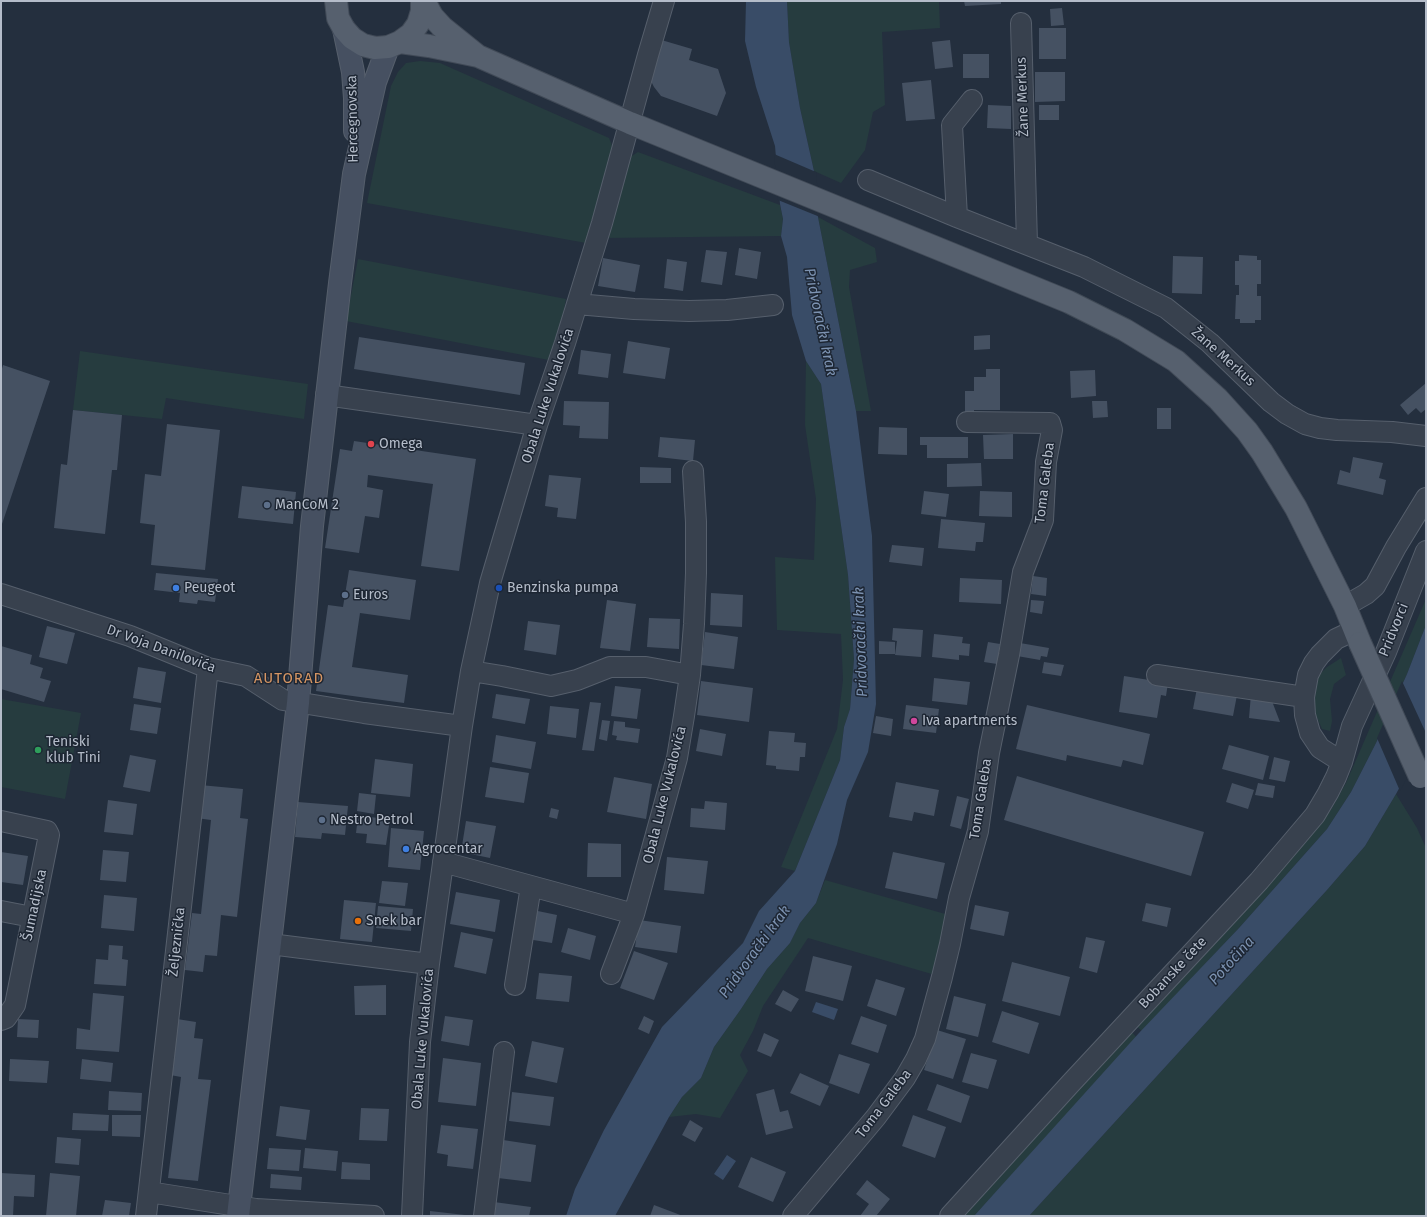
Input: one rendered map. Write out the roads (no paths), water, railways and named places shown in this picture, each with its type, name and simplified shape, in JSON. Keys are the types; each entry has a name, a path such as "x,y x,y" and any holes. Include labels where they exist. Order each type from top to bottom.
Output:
{"main road":[{"path":"394,44 411,34 418,24 423,1"},
{"path":"423,1 432,16 442,27 478,56"},
{"path":"336,12 352,38 363,45 375,48 394,44 429,46 478,56 630,122 1069,302 1125,330 1176,361 1218,399 1247,431 1262,452 1296,508 1345,606 1423,783"}],"street":[{"name":"Obala Luke Vukalovića","path":"412,1216 420,1042 443,862 471,671 490,583 537,425 602,223 664,1"},
{"name":"Hercegnovska","path":"336,12 353,72 355,91 354,174"},
{"name":"Žane Merkus","path":"1020,23 1027,244"},
{"name":"Hercegnovska","path":"354,174 375,82 394,44"},
{"path":"957,218 952,125 972,100"},
{"path":"239,1211 298,703 312,526 326,395 354,174"},
{"name":"Žane Merkus","path":"868,180 957,218 1084,267 1166,308 1210,343 1271,402 1287,414 1305,424 1337,430 1392,432 1426,436"},
{"path":"577,304 634,310 689,311 727,310 773,305"},
{"path":"326,395 537,425"},
{"name":"Toma Galeba","path":"794,1216 876,1117 905,1078 916,1059 925,1039 942,977 959,898 978,832 989,753 1009,655 1023,572 1043,520 1046,462 1052,430 1050,423 967,422"},
{"name":"Obala Luke Vukalovića","path":"611,974 634,914 677,758 690,675 694,624 696,522 693,471"},
{"path":"1345,606 1366,594 1375,586 1426,498"},
{"name":"Pridvorci","path":"1359,708 1386,652 1426,551"},
{"name":"Dr Voja Danilovića","path":"1,594 130,636 208,668 246,676 283,700 462,726"},
{"path":"1342,762 1320,748 1310,733 1305,715 1304,697 1308,675 1320,655 1336,640 1358,636"},
{"path":"471,671 551,686 577,680 610,667 646,667 690,675"},
{"name":"Željeznička","path":"146,1216 208,668"},
{"path":"1157,676 1304,697"},
{"name":"Bobanske čete","path":"950,1216 1269,869 1315,815 1328,793 1342,762 1352,726 1359,708"},
{"name":"Šumadijska","path":"1,821 46,831 49,835 15,1005 6,1018 1,1020"},
{"path":"443,862 634,914"},
{"path":"515,984 531,886"},
{"path":"1,911 32,917"},
{"path":"270,944 429,964"},
{"path":"484,1216 504,1052"},
{"path":"149,1192 239,1211 256,1209 374,1216"}],"water":[{"name":"Pridvorački krak","path":"746,1 787,1 789,42 800,108 814,171 818,217 856,411 872,536 876,704 868,752 847,800 837,844 816,903 800,923 790,943 767,969 714,1047 701,1078 682,1097 669,1117 615,1216 566,1216 575,1189 604,1130 662,1027 743,943 759,911 795,871 840,760 844,727 850,709 854,659 848,575 821,384 806,361 792,315 787,257 781,236 783,219 780,204 775,146 756,87 745,41"},
{"name":"Potočina","path":"1426,625 1426,739 1365,846 1327,890 1029,1216 974,1216 1139,1033 1239,928 1327,829 1351,792 1376,743 1407,674"},
{"path":"816,1002 838,1009 834,1020 812,1012"},
{"path":"727,1155 736,1161 723,1180 714,1174"}],"place":[{"name":"Omega","path":"371,444"},
{"name":"ManCoM 2","path":"267,505"},
{"name":"Peugeot","path":"176,588"},
{"name":"Benzinska pumpa","path":"499,588"},
{"name":"Euros","path":"345,595"},
{"name":"Iva apartments","path":"914,721"},
{"name":"Teniski klub Tini","path":"38,750"},
{"name":"Nestro Petrol","path":"322,820"},
{"name":"Agrocentar","path":"406,849"},
{"name":"Snek bar","path":"358,921"}],"district":[{"name":"AUTORAD","path":"289,679"}]}
